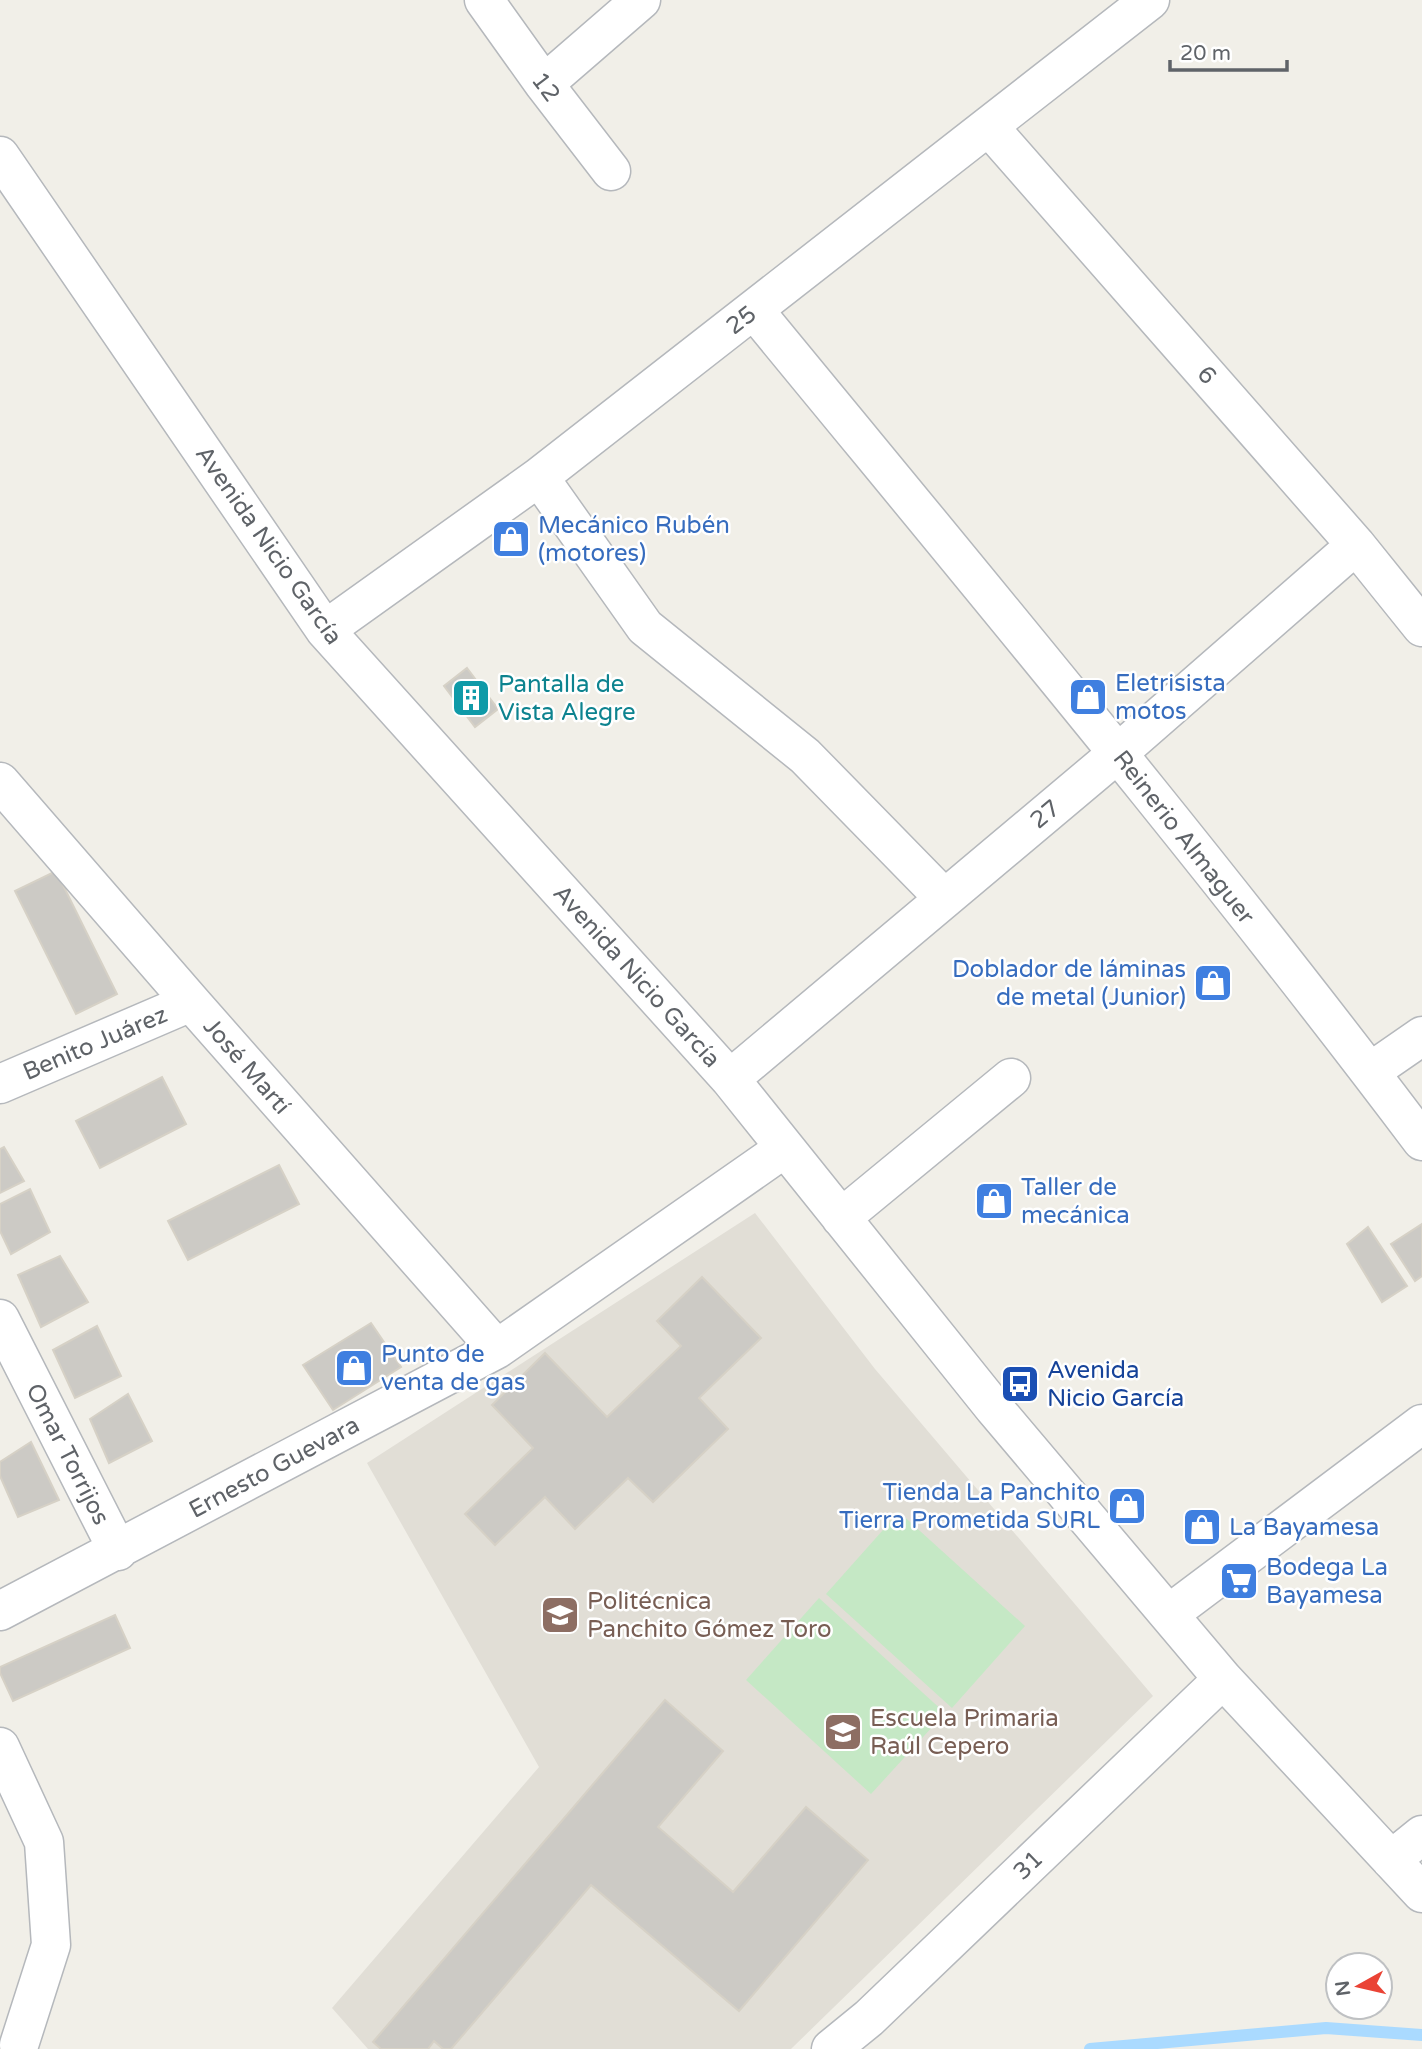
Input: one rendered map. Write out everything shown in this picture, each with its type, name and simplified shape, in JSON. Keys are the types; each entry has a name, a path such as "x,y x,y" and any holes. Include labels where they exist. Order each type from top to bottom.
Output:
{"street":[{"name":"12","path":"484,0 611,171"},
{"path":"544,84 641,0"},
{"name":"25","path":"325,630 539,477 1150,0"},
{"name":"6","path":"989,127 1356,545 1422,627"},
{"name":"Avenida Nicio García","path":"0,156 325,630 730,1079 994,1408 1223,1679 1422,1893"},
{"name":"Reinerio Almaguer","path":"754,310 1118,753 1422,1141"},
{"path":"539,477 645,627 805,756 944,898"},
{"name":"27","path":"730,1079 1118,753 1356,545"},
{"name":"José Martí","path":"4,793 497,1349"},
{"name":"Benito Juárez","path":"0,1084 191,1002"},
{"path":"1370,1072 1422,1036"},
{"path":"841,1218 1012,1078"},
{"name":"Ernesto Guevara","path":"0,1611 497,1349 785,1148"},
{"name":"Omar Torrijos","path":"0,1319 118,1550"},
{"path":"1169,1614 1422,1424"},
{"name":"31","path":"831,2049 869,2018 1223,1679"},
{"path":"0,1747 44,1842 51,1945 20,2047"},
{"path":"1391,1860 1422,1835"},
{"path":"0,2005 20,2047"}],"shaded area":[{"name":"Escuela Primaria Raúl Cepero","path":"755,1213 875,1369 1153,1696 791,2049 368,2049 332,2008 539,1767 367,1463"}],"green space":[{"path":"899,1512 1025,1626 952,1708 826,1594"},
{"path":"819,1598 945,1713 871,1794 746,1680"}],"building":[{"name":"Pantalla de Vista Alegre","path":"467,668 498,709 475,727 444,686"},
{"path":"56,871 117,994 76,1014 15,891"},
{"path":"162,1077 186,1124 100,1168 76,1121"},
{"path":"4,1147 24,1181 0,1193 0,1149"},
{"path":"279,1165 299,1204 188,1260 168,1221"},
{"path":"30,1189 50,1232 11,1254 0,1231 0,1204"},
{"path":"1422,1224 1422,1276 1415,1281 1391,1244"},
{"path":"1368,1227 1407,1286 1382,1302 1347,1244"},
{"path":"60,1256 88,1302 41,1327 18,1275"},
{"path":"702,1277 761,1338 699,1398 728,1429 653,1502 628,1478 575,1529 545,1497 495,1545 465,1514 533,1448 492,1405 545,1353 607,1417 681,1346 657,1321"},
{"path":"371,1323 401,1367 333,1410 303,1365"},
{"path":"97,1326 121,1376 75,1398 53,1350"},
{"path":"128,1394 152,1441 109,1463 90,1419"},
{"path":"31,1442 59,1500 18,1517 0,1476 0,1462"},
{"path":"115,1615 130,1648 13,1701 0,1673 0,1667"},
{"path":"665,1700 723,1751 658,1827 733,1892 806,1807 868,1860 739,2011 591,1885 451,2049 443,2049 434,2041 428,2049 381,2049 373,2042"}],"waterway":[{"path":"1090,2049 1326,2028 1422,2035"}],"place":[{"name":"Mecánico Rubén (motores)","path":"511,539"},
{"name":"Eletrisista motos","path":"1088,697"},
{"name":"Pantalla de Vista Alegre","path":"471,698"},
{"name":"Doblador de láminas de metal (Junior)","path":"1213,983"},
{"name":"Taller de mecánica","path":"994,1201"},
{"name":"Punto de venta de gas","path":"354,1368"},
{"name":"Avenida Nicio García","path":"1020,1384"},
{"name":"Tienda La Panchito Tierra Prometida SURL","path":"1127,1506"},
{"name":"La Bayamesa","path":"1202,1527"},
{"name":"Bodega La Bayamesa","path":"1239,1581"},
{"name":"Politécnica Panchito Gómez Toro","path":"560,1615"},
{"name":"Escuela Primaria Raúl Cepero","path":"843,1732"}]}
